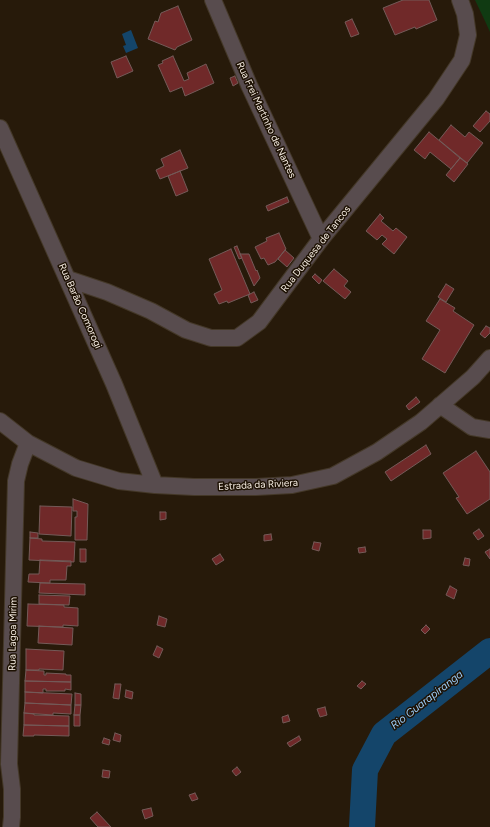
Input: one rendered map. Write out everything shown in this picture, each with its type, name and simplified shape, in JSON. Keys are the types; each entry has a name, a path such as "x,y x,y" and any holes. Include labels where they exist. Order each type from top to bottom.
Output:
{"street":[{"name":"Rua Frei Martinho de Nantes","path":"213,0 249,85 321,240"},
{"name":"Rua Duquesa de Tancos","path":"68,279 107,292 151,310 186,330 211,338 237,338 259,322 321,240 436,99 462,60 468,35 465,14 460,0"},
{"name":"Rua Barão Comorogi","path":"0,128 114,384 155,485"},
{"name":"Estrada da Riviera","path":"0,421 28,443 76,468 119,481 194,488 285,486 333,476 377,452 421,422 473,377 490,358"},
{"path":"440,406 472,426 490,430"},
{"name":"Rua Lagoa Mirim","path":"11,827 12,803 9,764 7,602 16,481 20,464 28,443"}],"green space":[{"path":"475,0 490,0 490,32 485,21"}],"water":[{"path":"131,30 138,48 126,53 123,46 126,45 122,34"}],"building":[{"path":"403,0 429,0 437,20 416,29 415,27 395,35 383,8"},
{"path":"178,6 192,40 177,47 175,50 148,39 155,21 158,22 161,13"},
{"path":"352,19 359,34 351,37 345,22"},
{"path":"126,56 133,71 117,78 111,62"},
{"path":"173,56 184,81 189,79 187,73 206,64 214,83 185,96 182,87 170,92 158,65 163,63 162,61"},
{"path":"235,76 238,83 233,86 230,78"},
{"path":"486,111 490,114 490,121 480,132 473,126"},
{"path":"451,125 465,137 469,132 483,143 467,163 439,140"},
{"path":"429,132 460,158 451,169 430,152 425,159 414,150"},
{"path":"180,150 188,168 160,179 156,170 164,166 161,159"},
{"path":"460,158 468,164 454,182 446,175"},
{"path":"180,171 188,191 176,196 168,176"},
{"path":"287,197 289,202 268,211 266,206"},
{"path":"380,214 384,218 381,221 393,231 396,228 407,237 394,254 382,244 387,239 382,235 377,240 366,231"},
{"path":"279,233 286,249 275,262 268,265 264,258 261,259 255,247 267,241 266,238"},
{"path":"237,246 242,258 239,259 234,247"},
{"path":"231,249 250,294 228,303 227,301 219,304 214,294 222,290 209,259"},
{"path":"285,250 294,258 287,267 278,259"},
{"path":"240,254 249,254 256,271 257,270 260,278 254,286"},
{"path":"334,269 348,281 344,286 351,292 345,299 323,281"},
{"path":"315,274 322,280 319,284 312,277"},
{"path":"446,284 454,289 446,302 438,297"},
{"path":"254,292 258,300 251,303 248,295"},
{"path":"440,299 455,308 453,311 474,325 445,373 422,359 440,330 426,321"},
{"path":"486,326 490,328 490,333 485,338 480,334"},
{"path":"416,397 420,402 409,410 406,406"},
{"path":"426,445 431,454 391,481 385,472"},
{"path":"476,451 490,472 490,499 467,514 456,498 459,497 443,473"},
{"path":"73,499 88,504 87,540 75,540 75,517 77,517 77,511 73,511"},
{"path":"40,506 72,507 71,536 39,534"},
{"path":"160,512 166,512 166,519 160,520"},
{"path":"479,529 484,536 478,540 473,533"},
{"path":"423,530 431,530 431,538 423,539"},
{"path":"30,532 38,533 38,538 30,538"},
{"path":"271,534 272,540 264,541 264,535"},
{"path":"30,538 42,539 42,541 75,542 74,562 29,560"},
{"path":"314,542 321,543 319,551 312,549"},
{"path":"365,547 366,552 359,553 358,548"},
{"path":"80,549 86,549 86,562 80,562"},
{"path":"490,549 490,559 485,552"},
{"path":"220,554 224,560 216,565 212,559"},
{"path":"465,558 470,559 469,566 463,565"},
{"path":"40,560 71,561 71,566 67,566 66,580 50,580 50,583 28,582 29,574 39,574"},
{"path":"40,583 85,584 85,595 39,593"},
{"path":"450,586 457,590 454,599 446,595"},
{"path":"39,595 70,596 69,605 39,604"},
{"path":"28,604 64,605 64,607 78,608 78,626 27,626"},
{"path":"159,616 167,619 165,627 157,625"},
{"path":"426,625 430,629 425,634 421,630"},
{"path":"39,626 73,628 72,645 38,643"},
{"path":"157,646 163,649 159,658 153,655"},
{"path":"26,649 64,651 63,670 26,670"},
{"path":"26,670 44,671 44,675 46,675 46,673 71,675 71,682 25,681"},
{"path":"25,681 71,682 71,690 65,689 65,691 46,691 46,689 43,689 43,693 25,692"},
{"path":"362,681 366,684 361,689 357,686"},
{"path":"115,684 121,684 119,699 113,698"},
{"path":"126,690 133,692 132,699 125,697"},
{"path":"25,692 72,694 71,705 25,703"},
{"path":"75,693 81,694 81,705 75,705"},
{"path":"25,703 71,705 71,714 53,713 53,715 24,713"},
{"path":"75,705 81,705 80,715 74,715"},
{"path":"325,707 327,715 320,717 317,709"},
{"path":"24,713 34,715 69,716 69,726 24,725"},
{"path":"74,715 80,715 80,726 74,726"},
{"path":"288,715 290,721 283,723 282,717"},
{"path":"24,725 69,726 69,736 23,736"},
{"path":"115,733 121,735 120,742 113,740"},
{"path":"299,736 301,740 290,747 287,743"},
{"path":"104,738 110,740 109,745 102,743"},
{"path":"237,767 241,772 236,776 232,771"},
{"path":"103,770 110,771 109,778 102,777"},
{"path":"195,793 198,799 192,801 189,795"},
{"path":"151,808 153,816 145,819 142,810"},
{"path":"97,812 111,827 98,827 90,818"}],"waterway":[{"name":"Rio Guarapiranga","path":"362,827 365,770 384,734 490,651"}]}
